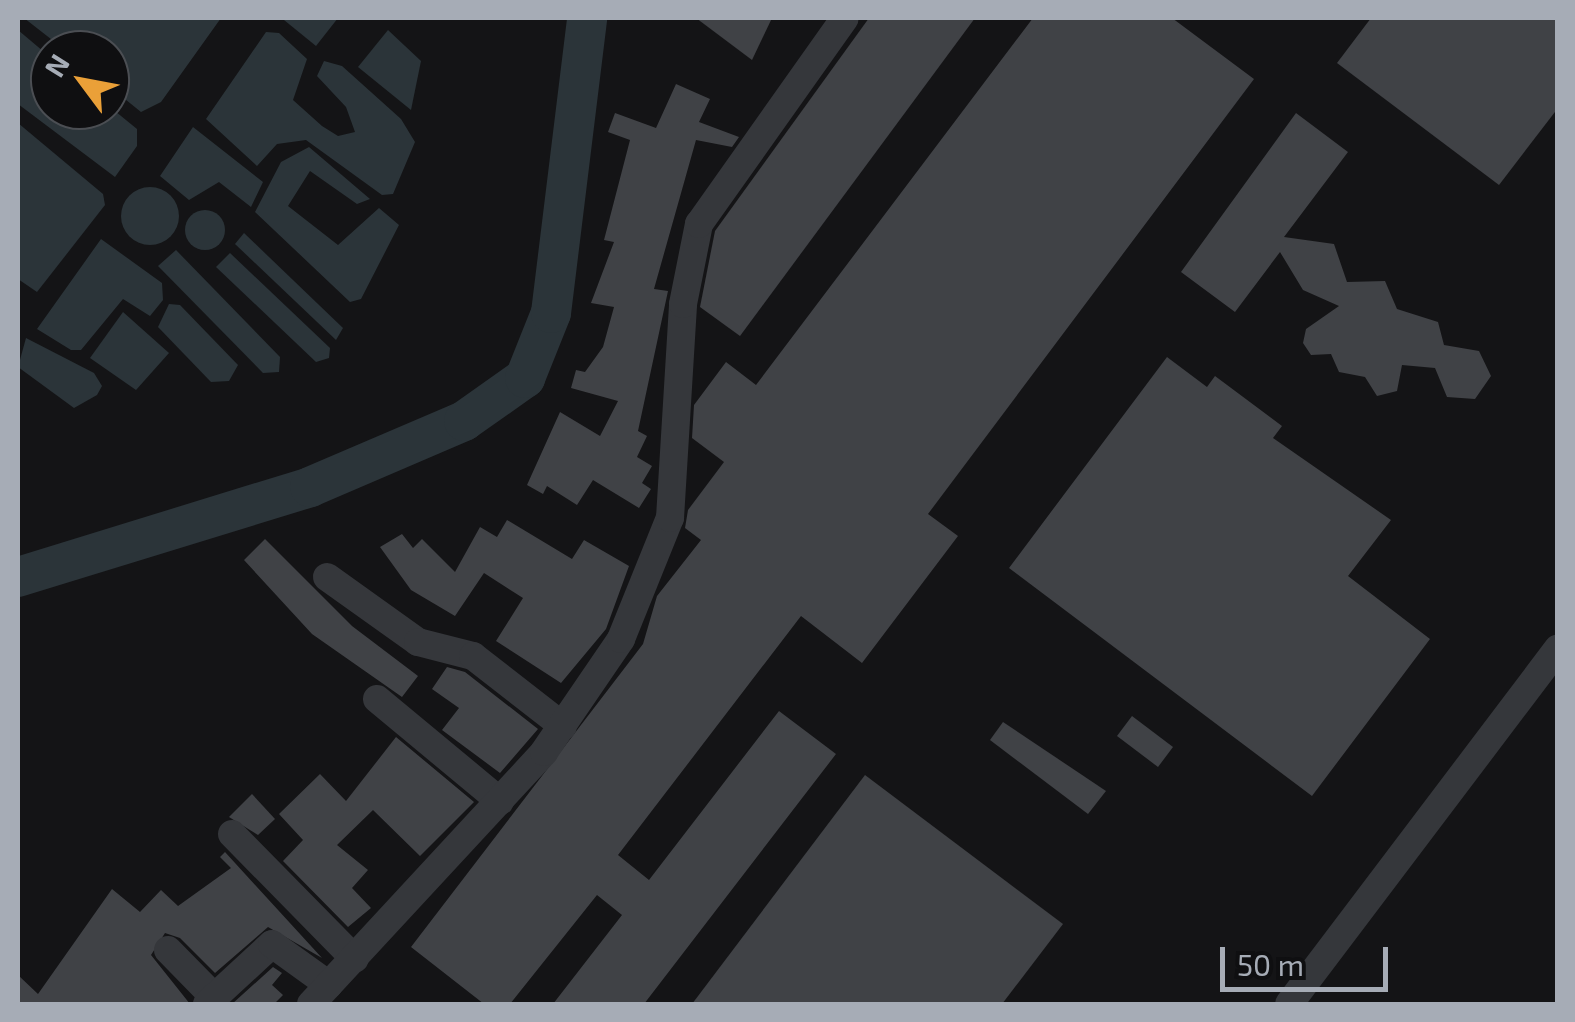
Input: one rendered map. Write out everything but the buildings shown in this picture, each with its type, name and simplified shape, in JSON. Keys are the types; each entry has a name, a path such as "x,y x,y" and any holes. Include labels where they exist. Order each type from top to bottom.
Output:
{"street":[{"path":"168,950 211,1001 274,944 320,995 564,726 620,640 670,518 683,304 698,224 845,18"},
{"path":"327,578 418,642 472,656 564,726"},
{"path":"1289,1004 1558,648"},
{"path":"376,699 500,801"},
{"path":"232,834 354,959"}],"shaded area":[{"path":"24,18 221,18 161,102 141,112 130,103 130,30 39,30"},
{"path":"284,18 338,18 316,46 284,20"},
{"path":"18,30 30,40 30,113 18,104"},
{"path":"388,30 421,61 411,110 358,67"},
{"path":"266,32 279,33 307,59 293,100 322,126 338,136 355,132 346,107 317,76 324,61 342,66 401,119 415,142 393,194 382,195 306,140 277,144 257,166 206,119"},
{"path":"18,123 103,194 105,205 37,292 18,279"},
{"path":"130,123 137,129 137,146 115,177 53,130 130,130"},
{"path":"193,127 263,182 251,207 219,182 189,200 160,176"},
{"path":"309,147 370,199 357,204 310,171 288,206 338,245 379,208 399,225 361,299 350,302 255,212 281,162"},
{"path":"150,187 171,195 179,216 171,237 150,245 129,237 121,216 129,195"},
{"path":"205,210 219,216 225,230 219,244 205,250 191,244 185,230 191,216"},
{"path":"244,233 343,328 336,340 235,244"},
{"path":"101,239 162,283 163,300 150,316 123,299 81,350 71,350 37,329"},
{"path":"176,250 280,357 279,372 263,373 158,266"},
{"path":"230,253 330,348 329,358 316,362 216,267"},
{"path":"169,304 180,305 238,365 229,381 211,382 158,327"},
{"path":"123,312 169,353 136,390 90,358"},
{"path":"26,338 94,373 102,386 97,395 74,408 18,367"}],"waterway":[{"path":"18,577 310,487 464,421 525,378 551,313 587,18"}]}
